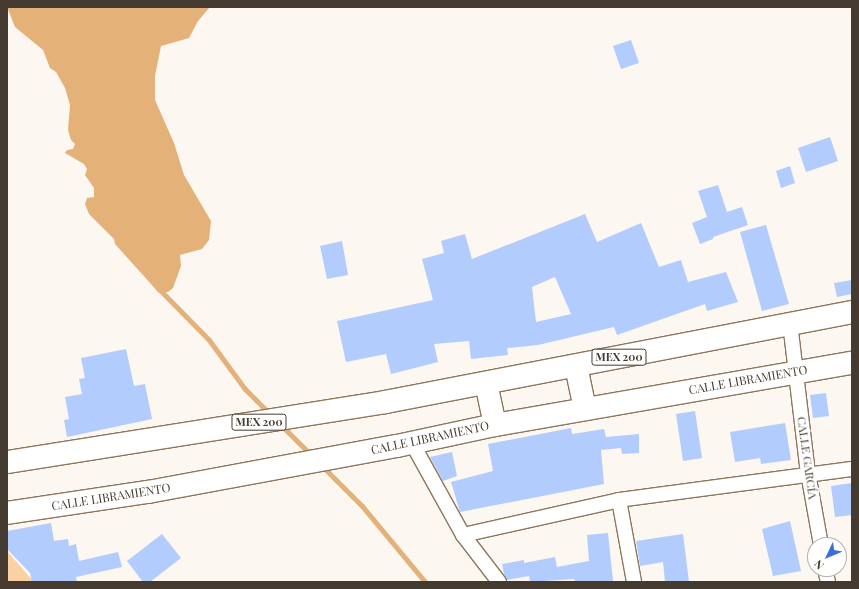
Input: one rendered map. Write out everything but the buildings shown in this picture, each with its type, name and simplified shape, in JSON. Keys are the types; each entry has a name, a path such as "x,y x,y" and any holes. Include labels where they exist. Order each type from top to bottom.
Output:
{"highway":[{"name":"MEX 200","path":"7,462 385,402 852,312"},
{"name":"CALLE LIBRAMIENTO","path":"7,513 148,492 404,444 495,425 795,371 852,363"},
{"path":"576,366 585,409"},
{"path":"486,383 495,425"}],"street":[{"name":"CALLE GARCÍA","path":"790,324 808,473 820,537"},
{"path":"404,444 463,534 499,582"},
{"path":"463,534 619,500 808,473 852,469"},
{"path":"619,500 634,582"}],"shaded area":[{"path":"7,7 210,7 198,21 189,38 161,46 155,76 155,100 174,143 184,175 211,221 209,240 202,249 180,255 181,266 173,288 168,292 159,293 115,244 114,239 89,214 85,204 87,198 94,197 94,188 85,175 87,169 84,164 65,153 67,150 73,149 75,144 71,140 68,130 70,105 65,88 56,72 50,68 43,50 15,27"},
{"path":"7,551 34,582 7,582"}],"waterway":[{"path":"157,287 209,340 245,389 270,414"},
{"path":"281,425 312,456"},
{"path":"322,466 362,506 425,582"}]}
